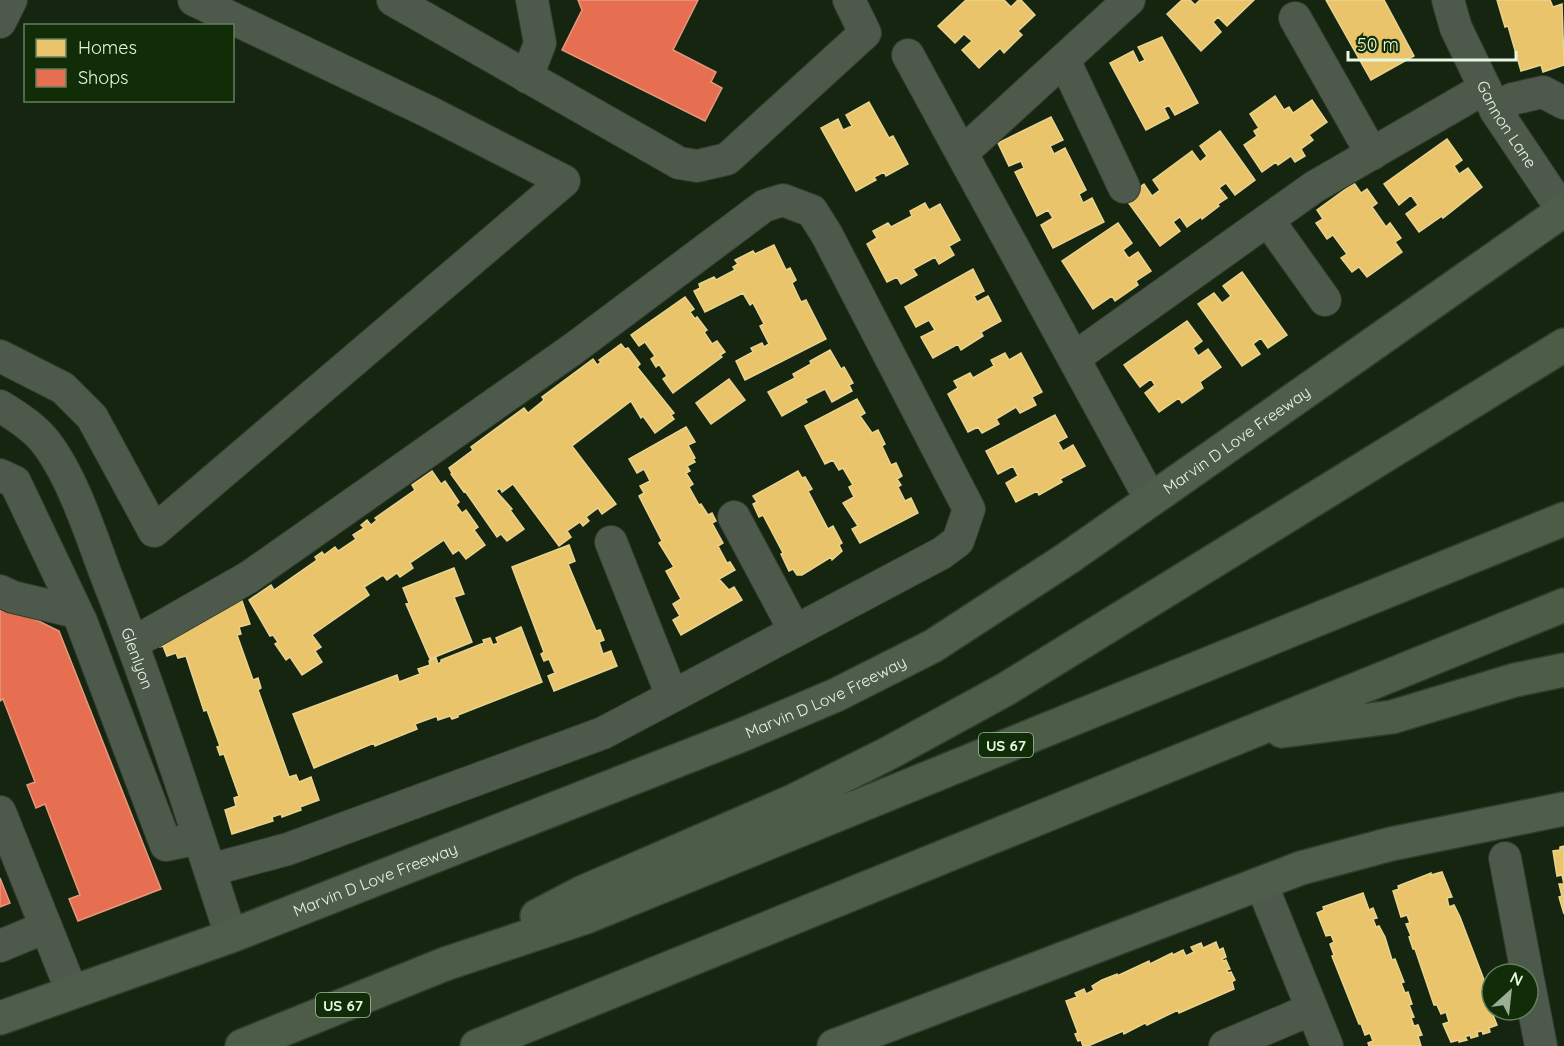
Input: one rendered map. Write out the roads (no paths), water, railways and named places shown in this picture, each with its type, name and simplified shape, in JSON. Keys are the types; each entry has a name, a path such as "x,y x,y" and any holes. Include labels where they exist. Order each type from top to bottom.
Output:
{"highway":[{"path":"445,964 581,893 801,797 996,695 1564,345"},
{"name":"US 67","path":"242,1046 445,964 597,912 1564,519"},
{"path":"477,1046 1564,605"},
{"path":"1237,737 1392,717 1515,680 1564,670"}],"main road":[{"name":"Marvin D Love Freeway","path":"0,1018 231,936 836,695 942,640 1050,570 1563,210"},
{"path":"834,1046 1300,868 1391,844 1564,809"}],"street":[{"path":"0,22 11,0"},
{"path":"0,356 63,388 92,417 154,531 564,181 429,112 194,0"},
{"path":"393,0 679,164 698,166 727,159 865,33 849,0"},
{"path":"527,77 540,43 532,0"},
{"path":"962,153 1129,0"},
{"name":"Gannon Lane","path":"1448,0 1456,28 1490,99 1563,210"},
{"path":"1295,18 1372,154"},
{"path":"908,55 1151,500"},
{"path":"1064,60 1124,187"},
{"path":"1074,358 1314,187 1372,154 1490,99 1512,99 1543,92 1564,103"},
{"path":"133,643 249,577 573,349 764,206 783,200 812,212 827,235 969,509 958,541 942,553 603,733 288,849 210,870"},
{"path":"1268,220 1325,300"},
{"path":"3,408 29,371"},
{"name":"Glenlyon","path":"3,408 43,439 60,465 81,509 159,714 231,936"},
{"path":"0,475 15,482 76,612 166,845 199,838"},
{"path":"734,517 795,631"},
{"path":"611,542 672,696"},
{"path":"0,591 13,597 76,612"},
{"path":"0,812 72,992"},
{"path":"1505,858 1525,962"},
{"path":"1261,883 1327,1046"},
{"path":"0,946 46,927"},
{"path":"1225,1046 1312,1009"},
{"path":"1536,1022 1541,1046"}]}
